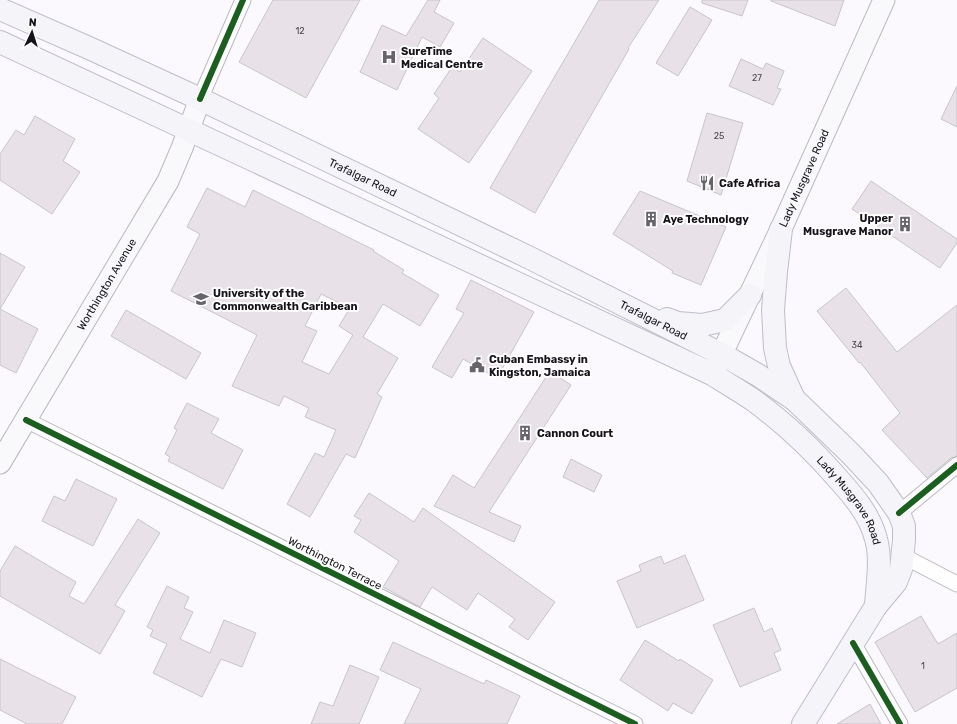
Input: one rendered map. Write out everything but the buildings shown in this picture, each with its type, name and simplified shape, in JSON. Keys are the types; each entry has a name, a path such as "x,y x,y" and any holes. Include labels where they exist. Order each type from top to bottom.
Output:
{"main road":[{"name":"Lady Musgrave Road","path":"876,606 879,561 877,541 865,511 830,470 801,440 753,400 712,374 782,229 884,0"},
{"name":"Trafalgar Road","path":"0,9 200,99 368,179 721,354"},
{"name":"Trafalgar Road","path":"0,42 712,374"},
{"name":"Worthington Avenue","path":"0,463 168,181 200,99"},
{"path":"782,229 775,280 775,348 779,366 795,400"},
{"path":"629,308 678,322 702,325 725,320 750,295"},
{"name":"Lady Musgrave Road","path":"721,354 795,400 851,454 878,483 900,513 904,526 903,556 901,569 896,582 876,606 803,724"}],"street":[{"path":"200,99 243,0"},
{"name":"Worthington Terrace","path":"26,420 634,724"},
{"path":"900,513 957,465"},
{"path":"903,556 957,584"},
{"path":"853,643 900,724"}],"cycle path":[{"path":"200,99 243,0"},
{"path":"26,420 635,724"},
{"path":"899,513 957,465"},
{"path":"853,643 900,724"}],"place":[{"name":"SureTime Medical Centre","path":"389,57"},
{"name":"Cafe Africa","path":"707,183"},
{"name":"Aye Technology","path":"651,219"},
{"name":"Upper Musgrave Manor","path":"905,224"},
{"name":"University of the Commonwealth Caribbean","path":"201,299"},
{"name":"Cuban Embassy in Kingston, Jamaica","path":"477,365"},
{"name":"Cannon Court","path":"525,433"}]}
